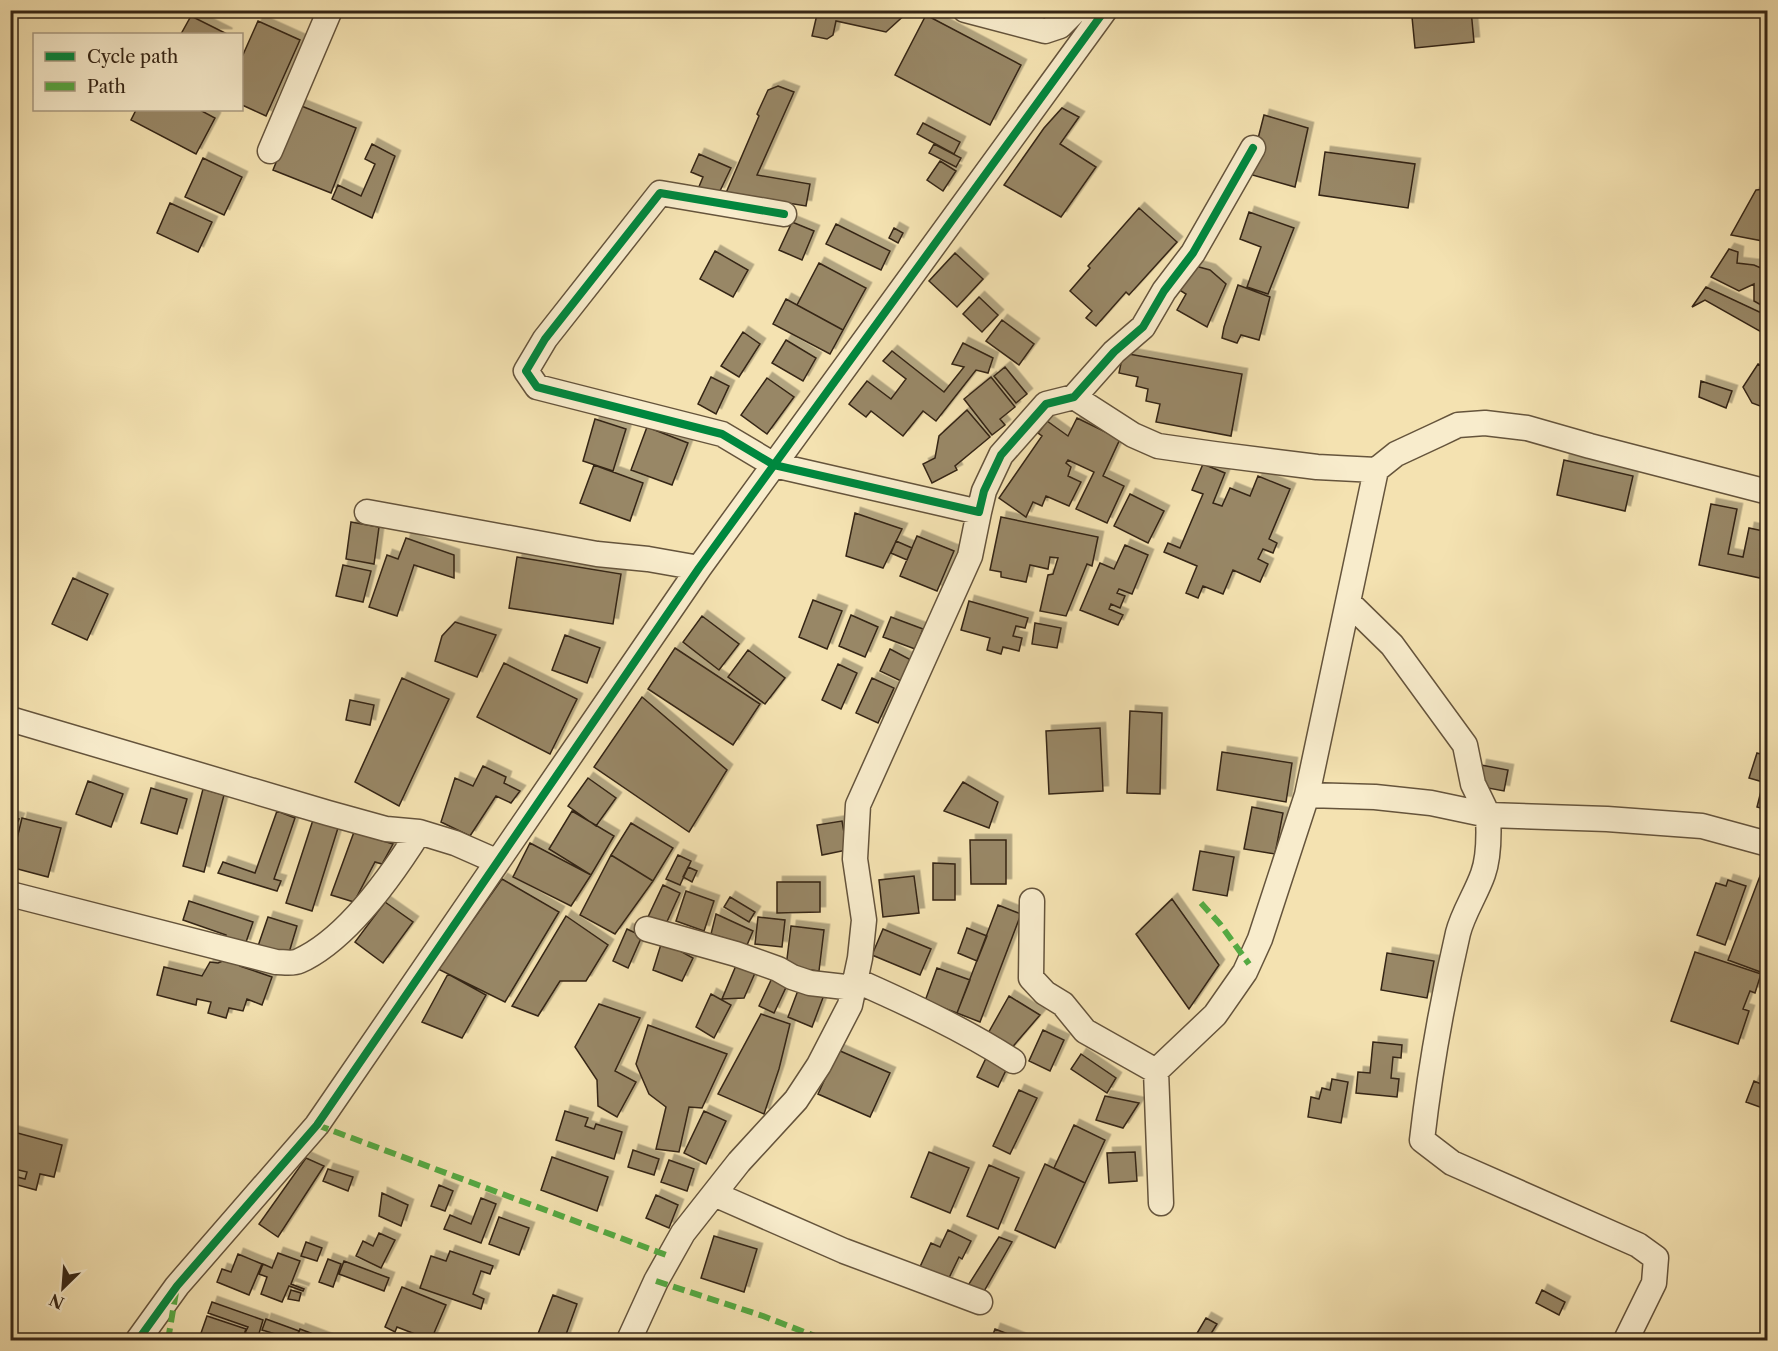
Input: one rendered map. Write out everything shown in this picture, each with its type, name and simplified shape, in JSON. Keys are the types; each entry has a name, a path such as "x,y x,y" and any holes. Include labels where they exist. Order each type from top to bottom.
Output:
{"street":[{"path":"270,151 330,10"},
{"path":"965,10 1045,31 1060,26 1076,10"},
{"path":"138,1341 177,1286 317,1125 699,568 1105,10"},
{"path":"630,1341 656,1281 683,1233 739,1162 796,1100 819,1065 850,1005 864,920 855,858 858,805 970,556 984,491 1000,455 1046,404 1074,397 1114,352 1143,327 1164,291 1193,253 1253,148"},
{"path":"784,214 660,193 545,339 525,371 537,387 722,434 774,465 979,512"},
{"path":"1074,397 1133,435 1158,446 1317,467 1376,470"},
{"path":"1161,1203 1156,1071 1215,1015 1245,972 1260,939 1307,795 1376,470 1396,454 1458,425 1485,423 1527,428 1767,492"},
{"path":"367,512 597,554 648,559 699,568"},
{"path":"1348,602 1392,645 1465,745 1473,784 1488,815 1489,830 1484,871 1459,929 1440,1014 1422,1140 1452,1163 1638,1245 1656,1258 1654,1283 1626,1341"},
{"path":"10,719 328,813 386,829 419,832 455,843 496,861"},
{"path":"1307,795 1375,796 1431,803 1488,815 1607,819 1702,826 1767,844"},
{"path":"10,894 276,962 297,963 353,922 419,832"},
{"path":"1032,902 1031,978 1046,993 1063,1004 1085,1031 1156,1071"},
{"path":"647,929 736,954 810,983 855,984 907,1003 986,1044 1013,1061"},
{"path":"714,1194 844,1251 980,1302"}],"building":[{"path":"818,10 910,10 886,32 836,21 833,35 827,39 812,36"},
{"path":"1451,10 1471,10 1474,42 1415,48 1412,17 1451,13"},
{"path":"926,15 1021,65 990,125 895,75"},
{"path":"191,16 225,33 182,33"},
{"path":"258,21 300,40 266,116 243,105 243,55"},
{"path":"778,86 794,92 757,175 810,184 806,206 726,193 768,90"},
{"path":"299,105 356,128 331,193 273,170"},
{"path":"1062,108 1079,117 1060,144 1096,167 1061,217 1004,185 1044,128"},
{"path":"136,111 202,111 215,118 196,154 131,120"},
{"path":"1264,115 1308,128 1295,187 1249,174"},
{"path":"923,123 960,142 954,154 917,134"},
{"path":"372,144 395,156 372,218 332,199 338,185 361,196 375,164 365,159"},
{"path":"934,144 961,158 956,167 929,153"},
{"path":"1325,152 1415,164 1408,208 1319,195"},
{"path":"699,154 731,168 719,193 698,189 703,177 691,172"},
{"path":"203,158 242,177 224,215 185,197"},
{"path":"940,161 956,171 943,191 927,180"},
{"path":"1768,189 1768,242 1731,235 1756,190"},
{"path":"170,203 212,222 198,252 157,233"},
{"path":"1139,208 1177,242 1129,295 1126,292 1096,326 1086,318 1092,311 1070,291 1090,268 1088,266"},
{"path":"1249,212 1294,228 1268,294 1247,287 1261,247 1240,239"},
{"path":"792,222 814,231 802,260 779,250"},
{"path":"836,224 890,251 881,270 826,244"},
{"path":"894,228 903,233 898,243 889,238"},
{"path":"1729,249 1738,252 1737,263 1754,265 1768,271 1768,309 1754,301 1754,284 1739,291 1711,277"},
{"path":"715,251 748,270 733,297 700,279"},
{"path":"955,253 983,279 957,307 929,281"},
{"path":"819,263 866,288 843,330 797,305"},
{"path":"1188,264 1210,270 1226,284 1207,327 1177,310 1186,294 1173,286"},
{"path":"1238,285 1270,297 1259,340 1241,335 1237,343 1222,338"},
{"path":"1706,287 1768,316 1768,330 1763,333 1705,300 1692,307"},
{"path":"979,297 998,315 982,332 963,314"},
{"path":"786,299 843,330 830,354 773,324"},
{"path":"1002,320 1034,344 1019,365 986,341"},
{"path":"743,332 760,344 739,377 721,366"},
{"path":"786,340 816,358 803,381 772,363"},
{"path":"963,343 993,358 988,373 976,370 936,421 923,411 903,436 871,411 866,417 849,404 867,381 891,399 906,379 883,361 892,351 944,392 964,367 952,364"},
{"path":"1123,353 1242,374 1231,436 1156,422 1160,404 1146,401 1148,389 1136,386 1138,377 1119,373"},
{"path":"1758,364 1768,370 1768,378 1761,394 1768,395 1768,409 1752,403 1743,387"},
{"path":"1005,367 1027,394 1016,403 994,376"},
{"path":"711,377 729,386 716,414 698,404"},
{"path":"991,377 1015,407 1000,419 1005,425 992,435 964,399"},
{"path":"767,378 794,397 767,434 741,415"},
{"path":"1701,381 1732,391 1726,408 1699,397"},
{"path":"967,410 990,437 955,466 957,470 932,483 923,464 935,458 939,436"},
{"path":"1077,418 1120,439 1103,476 1124,486 1107,523 1076,509 1094,472 1068,460 1066,463 1071,467 1068,476 1081,482 1069,506 1046,496 1042,506 1033,502 1026,517 999,498 1042,436 1038,433 1047,421 1068,436"},
{"path":"595,419 626,429 613,471 583,461"},
{"path":"647,427 688,443 672,485 631,470"},
{"path":"1564,460 1633,476 1625,511 1557,495"},
{"path":"1203,464 1225,473 1213,503 1222,506 1230,488 1250,496 1258,476 1290,489 1269,539 1277,543 1273,553 1263,549 1258,559 1268,564 1260,582 1233,570 1223,594 1203,586 1198,598 1186,593 1197,566 1164,552 1168,543 1180,548 1203,494 1192,490"},
{"path":"594,465 643,483 630,521 580,503"},
{"path":"1130,494 1164,511 1148,543 1114,526"},
{"path":"1711,504 1737,509 1728,554 1743,557 1749,528 1768,532 1760,578 1699,565"},
{"path":"855,513 902,529 883,568 846,556"},
{"path":"1001,517 1098,537 1092,566 1087,564 1066,616 1040,611 1048,575 1053,574 1058,558 1050,557 1048,569 1030,565 1026,582 1001,577 1001,572 990,570"},
{"path":"351,522 379,527 374,564 346,559"},
{"path":"917,536 954,551 937,591 900,576"},
{"path":"406,538 454,555 454,578 414,565 397,616 369,607 387,555 398,559"},
{"path":"896,541 912,548 907,560 891,553"},
{"path":"1125,545 1148,555 1132,594 1119,589 1117,593 1125,596 1120,608 1111,604 1109,609 1123,615 1118,625 1080,610 1100,563 1114,569"},
{"path":"517,557 621,574 613,624 509,608"},
{"path":"343,565 371,571 363,602 336,596"},
{"path":"73,578 108,594 87,640 52,624"},
{"path":"813,600 842,611 827,649 799,637"},
{"path":"969,601 1028,618 1025,628 1016,626 1013,636 1022,638 1019,651 1003,647 1001,654 987,650 990,638 961,630"},
{"path":"851,615 878,627 865,657 839,646"},
{"path":"702,616 739,644 719,670 683,642"},
{"path":"891,617 923,629 915,649 883,637"},
{"path":"455,622 496,635 477,677 435,661 442,636"},
{"path":"1035,623 1061,628 1057,648 1032,644"},
{"path":"565,635 600,648 587,683 552,670"},
{"path":"675,648 760,704 733,745 648,689"},
{"path":"890,649 911,660 901,681 880,671"},
{"path":"748,650 785,678 765,704 728,677"},
{"path":"504,663 577,699 550,754 477,717"},
{"path":"838,664 857,673 841,709 822,700"},
{"path":"402,678 449,699 399,806 355,782"},
{"path":"872,678 894,688 878,723 856,713"},
{"path":"642,697 727,770 689,832 594,767"},
{"path":"350,700 374,705 370,725 346,720"},
{"path":"1130,711 1162,713 1160,794 1127,793"},
{"path":"1100,728 1103,791 1049,794 1046,731"},
{"path":"1222,752 1292,763 1286,802 1217,790"},
{"path":"1757,753 1768,756 1768,766 1763,782 1749,778"},
{"path":"1481,765 1508,770 1504,791 1477,786"},
{"path":"483,766 506,777 504,783 520,791 511,803 496,796 470,836 441,822 455,778 473,786"},
{"path":"588,778 616,798 596,826 568,806"},
{"path":"88,781 123,794 111,827 76,814"},
{"path":"963,782 998,802 989,828 944,811"},
{"path":"1762,787 1768,789 1768,810 1757,807"},
{"path":"151,788 187,799 177,834 141,823"},
{"path":"203,789 224,795 204,872 183,866"},
{"path":"1252,807 1283,813 1275,854 1244,849"},
{"path":"277,811 295,818 274,879 281,881 277,891 218,873 223,862 255,873"},
{"path":"572,811 614,836 591,875 549,849"},
{"path":"10,816 19,819 10,839"},
{"path":"22,818 61,828 48,877 10,867"},
{"path":"313,820 338,828 312,911 286,903"},
{"path":"842,821 847,850 822,855 817,825"},
{"path":"631,823 673,848 653,881 611,855"},
{"path":"354,832 393,844 382,864 375,862 354,902 331,895"},
{"path":"970,840 1006,840 1006,884 971,884"},
{"path":"530,843 591,875 571,906 513,877"},
{"path":"1200,851 1234,857 1227,896 1193,890"},
{"path":"611,855 653,881 615,934 580,915"},
{"path":"678,855 691,861 680,885 666,879"},
{"path":"1768,855 1768,971 1766,974 1728,960"},
{"path":"933,863 955,864 955,900 933,900"},
{"path":"688,867 697,871 692,882 683,877"},
{"path":"914,876 919,913 883,917 879,880"},
{"path":"502,879 559,912 505,1002 438,969"},
{"path":"1728,880 1746,886 1725,945 1697,935 1716,883 1726,886"},
{"path":"777,882 820,882 820,912 777,913"},
{"path":"663,885 680,893 665,926 648,917"},
{"path":"686,891 714,901 704,931 676,921"},
{"path":"730,897 755,912 749,922 724,907"},
{"path":"1172,899 1219,965 1189,1009 1136,934"},
{"path":"189,901 253,922 245,945 225,938 226,935 183,920"},
{"path":"385,902 413,922 383,963 355,942"},
{"path":"998,905 1021,914 980,1022 957,1013"},
{"path":"716,914 753,931 747,945 711,934"},
{"path":"566,916 608,945 586,981 560,981 538,1016 512,1006"},
{"path":"268,917 297,926 288,956 258,946"},
{"path":"758,917 785,920 782,947 755,944"},
{"path":"791,926 824,930 819,971 786,967"},
{"path":"967,928 987,936 977,961 958,953"},
{"path":"627,929 642,936 628,968 613,961"},
{"path":"883,929 931,949 920,975 872,955"},
{"path":"662,941 693,958 682,981 653,970"},
{"path":"1695,952 1761,974 1755,993 1750,991 1743,1009 1749,1011 1738,1044 1671,1021"},
{"path":"1387,953 1434,961 1427,998 1381,990"},
{"path":"740,956 759,964 744,998 722,999"},
{"path":"232,957 240,966 272,977 262,1005 247,999 243,1011 229,1008 226,1018 208,1013 211,1002 197,999 196,1005 157,995 164,967 202,976 210,962 218,963"},
{"path":"937,968 970,980 957,1013 925,1001"},
{"path":"448,974 486,995 462,1038 422,1022"},
{"path":"773,976 788,983 774,1013 759,1006"},
{"path":"800,985 824,995 812,1027 788,1017"},
{"path":"711,994 731,1005 714,1038 696,1027"},
{"path":"1009,996 1040,1015 1009,1051 986,1037"},
{"path":"599,1004 640,1018 615,1071 636,1082 617,1117 598,1106 597,1080 575,1047"},
{"path":"761,1014 790,1024 779,1069 764,1114 718,1094"},
{"path":"648,1025 727,1054 702,1108 689,1107 679,1152 656,1149 666,1107 649,1094 636,1064"},
{"path":"1043,1030 1064,1040 1050,1071 1029,1061"},
{"path":"1373,1042 1402,1045 1401,1058 1393,1057 1391,1078 1399,1079 1397,1097 1356,1093 1358,1072 1370,1073"},
{"path":"838,1050 890,1073 870,1117 818,1094"},
{"path":"1081,1054 1116,1078 1107,1093 1071,1069"},
{"path":"987,1056 1008,1066 998,1087 977,1077"},
{"path":"1332,1079 1348,1082 1341,1123 1308,1117 1311,1097 1319,1099 1322,1088 1330,1090"},
{"path":"1754,1081 1768,1087 1768,1110 1746,1102"},
{"path":"1019,1090 1037,1098 1010,1154 993,1146"},
{"path":"1105,1096 1139,1103 1123,1128 1096,1120"},
{"path":"565,1111 588,1118 585,1126 594,1129 596,1124 622,1132 614,1159 556,1140"},
{"path":"704,1111 726,1121 706,1164 684,1153"},
{"path":"1074,1125 1105,1140 1085,1183 1054,1168"},
{"path":"10,1131 62,1145 54,1177 40,1174 36,1190 10,1183 10,1175 25,1179 27,1172 10,1168"},
{"path":"633,1150 659,1159 654,1175 628,1167"},
{"path":"929,1152 969,1168 950,1213 911,1197"},
{"path":"1135,1152 1137,1181 1109,1183 1107,1153"},
{"path":"552,1157 608,1177 597,1211 541,1190"},
{"path":"306,1158 324,1166 278,1237 259,1224"},
{"path":"669,1160 694,1169 687,1191 661,1182"},
{"path":"1045,1164 1085,1183 1055,1248 1015,1230"},
{"path":"989,1165 1019,1178 998,1229 967,1216"},
{"path":"328,1169 353,1177 348,1191 323,1181"},
{"path":"439,1185 453,1191 445,1211 431,1206"},
{"path":"382,1193 408,1205 401,1226 379,1216"},
{"path":"656,1195 678,1205 669,1228 646,1218"},
{"path":"481,1198 496,1204 481,1243 444,1229 450,1215 471,1224"},
{"path":"499,1217 529,1228 519,1255 489,1244"},
{"path":"948,1230 971,1241 962,1259 959,1257 947,1282 919,1269 931,1243 940,1247"},
{"path":"379,1233 395,1240 381,1268 356,1256 363,1241 373,1246"},
{"path":"714,1236 757,1249 744,1292 701,1278"},
{"path":"999,1237 1012,1242 983,1293 967,1287"},
{"path":"306,1242 322,1248 317,1261 301,1256"},
{"path":"450,1251 493,1266 490,1274 481,1271 473,1294 484,1299 481,1309 420,1288 431,1256 446,1261"},
{"path":"278,1253 300,1261 291,1284 304,1289 303,1291 289,1286 282,1302 261,1294 267,1277 259,1274 263,1264 272,1268"},
{"path":"238,1254 262,1264 249,1295 217,1282 222,1269 231,1272"},
{"path":"328,1259 341,1264 333,1287 319,1282"},
{"path":"344,1261 389,1278 384,1291 339,1274"},
{"path":"402,1287 446,1305 431,1340 414,1339 415,1334 397,1327 395,1332 385,1327"},
{"path":"291,1290 301,1293 299,1301 288,1299"},
{"path":"1542,1290 1565,1302 1559,1315 1536,1303"},
{"path":"553,1295 577,1304 564,1340 536,1339"},
{"path":"212,1302 263,1320 258,1337 245,1333 248,1327 208,1313"},
{"path":"207,1316 246,1329 242,1340 214,1340 200,1336"},
{"path":"1206,1318 1217,1324 1207,1340 1193,1340"},
{"path":"266,1319 299,1331 295,1340 262,1330"},
{"path":"300,1329 329,1340 296,1340"},
{"path":"995,1329 1021,1339 991,1340"}],"marked path":[{"path":"1201,903 1220,924 1249,964"},
{"path":"317,1125 669,1256"},
{"path":"656,1281 763,1316 825,1340"},
{"path":"168,1340 176,1292"}],"cycle path":[{"path":"138,1340 177,1286 317,1125 699,568 1105,10"},
{"path":"784,214 660,193 545,339 526,371 537,387 722,434 774,465 979,512 984,491 1001,455 1046,404 1074,397 1114,352 1143,327 1164,291 1193,253 1253,148"}]}
